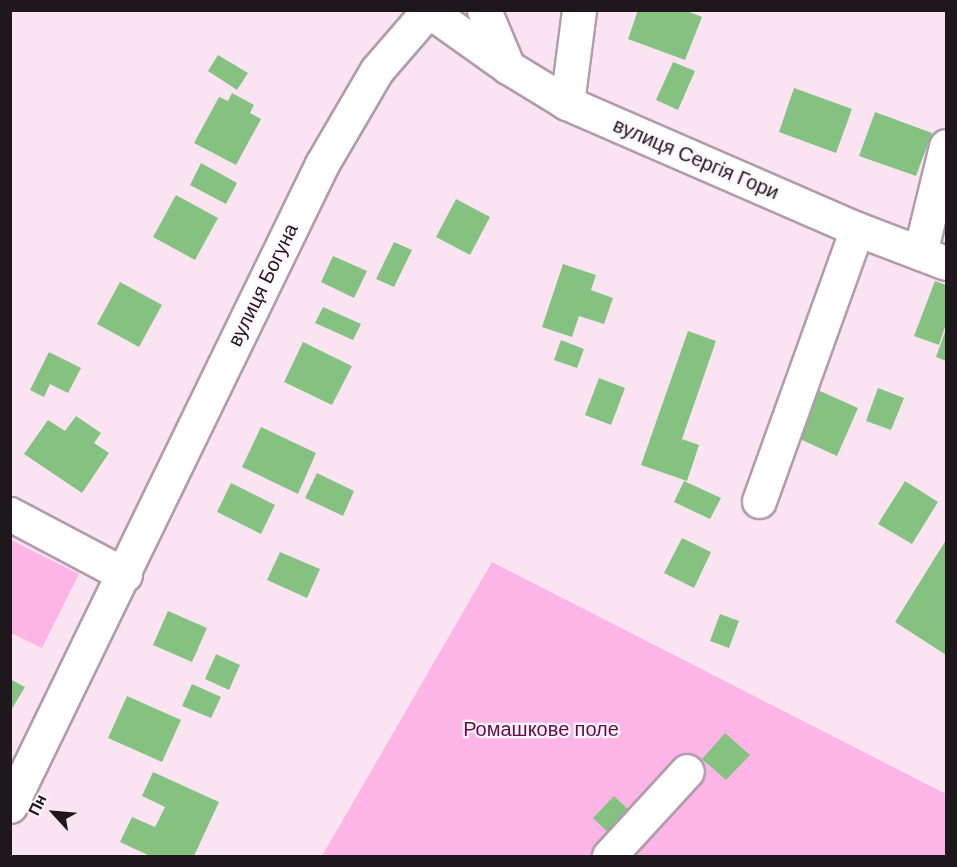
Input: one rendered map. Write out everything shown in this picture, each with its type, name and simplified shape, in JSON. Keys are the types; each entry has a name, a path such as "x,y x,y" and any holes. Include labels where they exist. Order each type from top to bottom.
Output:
{"street":[{"name":"вулиця Богуна","path":"10,806 322,164 377,70 428,10 508,67"},
{"path":"484,10 508,67"},
{"path":"567,103 579,10"},
{"name":"вулиця Сергія Гори","path":"508,67 567,103 857,228 933,258"},
{"path":"933,258 946,146"},
{"path":"759,501 857,228"},
{"path":"10,514 124,575"},
{"path":"609,856 687,771"}],"green space":[{"path":"11,540 79,574 42,648 11,633"},
{"name":"Ромашкове поле","path":"492,562 946,794 946,856 322,856"}],"building":[{"path":"638,10 684,10 702,17 685,60 628,39"},
{"path":"218,55 248,73 237,90 208,71"},
{"path":"673,62 695,71 678,110 656,100"},
{"path":"794,88 852,109 836,153 779,132"},
{"path":"232,93 254,105 250,113 261,119 236,165 194,143 219,97 228,101"},
{"path":"875,112 932,133 916,176 859,156"},
{"path":"201,163 237,183 226,204 190,185"},
{"path":"176,195 218,218 195,260 153,237"},
{"path":"456,199 490,217 470,255 436,237"},
{"path":"394,242 412,250 394,287 376,279"},
{"path":"333,256 367,271 354,298 321,282"},
{"path":"563,264 596,275 591,290 613,298 604,324 579,316 572,337 542,327"},
{"path":"935,281 946,285 946,324 939,345 914,336"},
{"path":"120,282 162,305 139,347 97,324"},
{"path":"323,307 361,324 353,340 315,323"},
{"path":"946,329 946,361 936,357"},
{"path":"688,331 716,341 682,439 699,445 687,481 641,465"},
{"path":"561,340 584,349 577,368 554,360"},
{"path":"303,342 352,366 332,405 284,382"},
{"path":"49,352 81,368 68,393 50,384 44,397 30,390"},
{"path":"599,378 625,388 611,425 585,415"},
{"path":"811,387 858,408 837,456 789,434"},
{"path":"878,388 904,398 891,430 866,421"},
{"path":"76,416 101,433 94,443 109,453 82,493 24,454 48,420 65,431"},
{"path":"261,427 316,453 298,494 242,467"},
{"path":"317,473 354,491 343,516 305,498"},
{"path":"684,481 721,498 710,519 674,502"},
{"path":"905,481 938,502 912,544 878,524"},
{"path":"231,483 275,505 261,534 217,512"},
{"path":"682,538 711,552 694,588 664,573"},
{"path":"946,540 946,655 895,622"},
{"path":"280,552 320,569 307,598 267,580"},
{"path":"168,611 207,628 192,662 153,645"},
{"path":"720,614 739,621 729,648 710,641"},
{"path":"216,654 240,665 229,690 205,679"},
{"path":"10,679 25,687 10,712"},
{"path":"192,684 221,697 211,718 182,706"},
{"path":"127,696 181,720 162,762 108,738"},
{"path":"725,733 750,755 726,780 702,759"},
{"path":"153,772 219,802 194,856 150,856 120,842 132,817 155,827 165,807 142,796"},
{"path":"614,796 635,816 614,838 593,818"}]}
